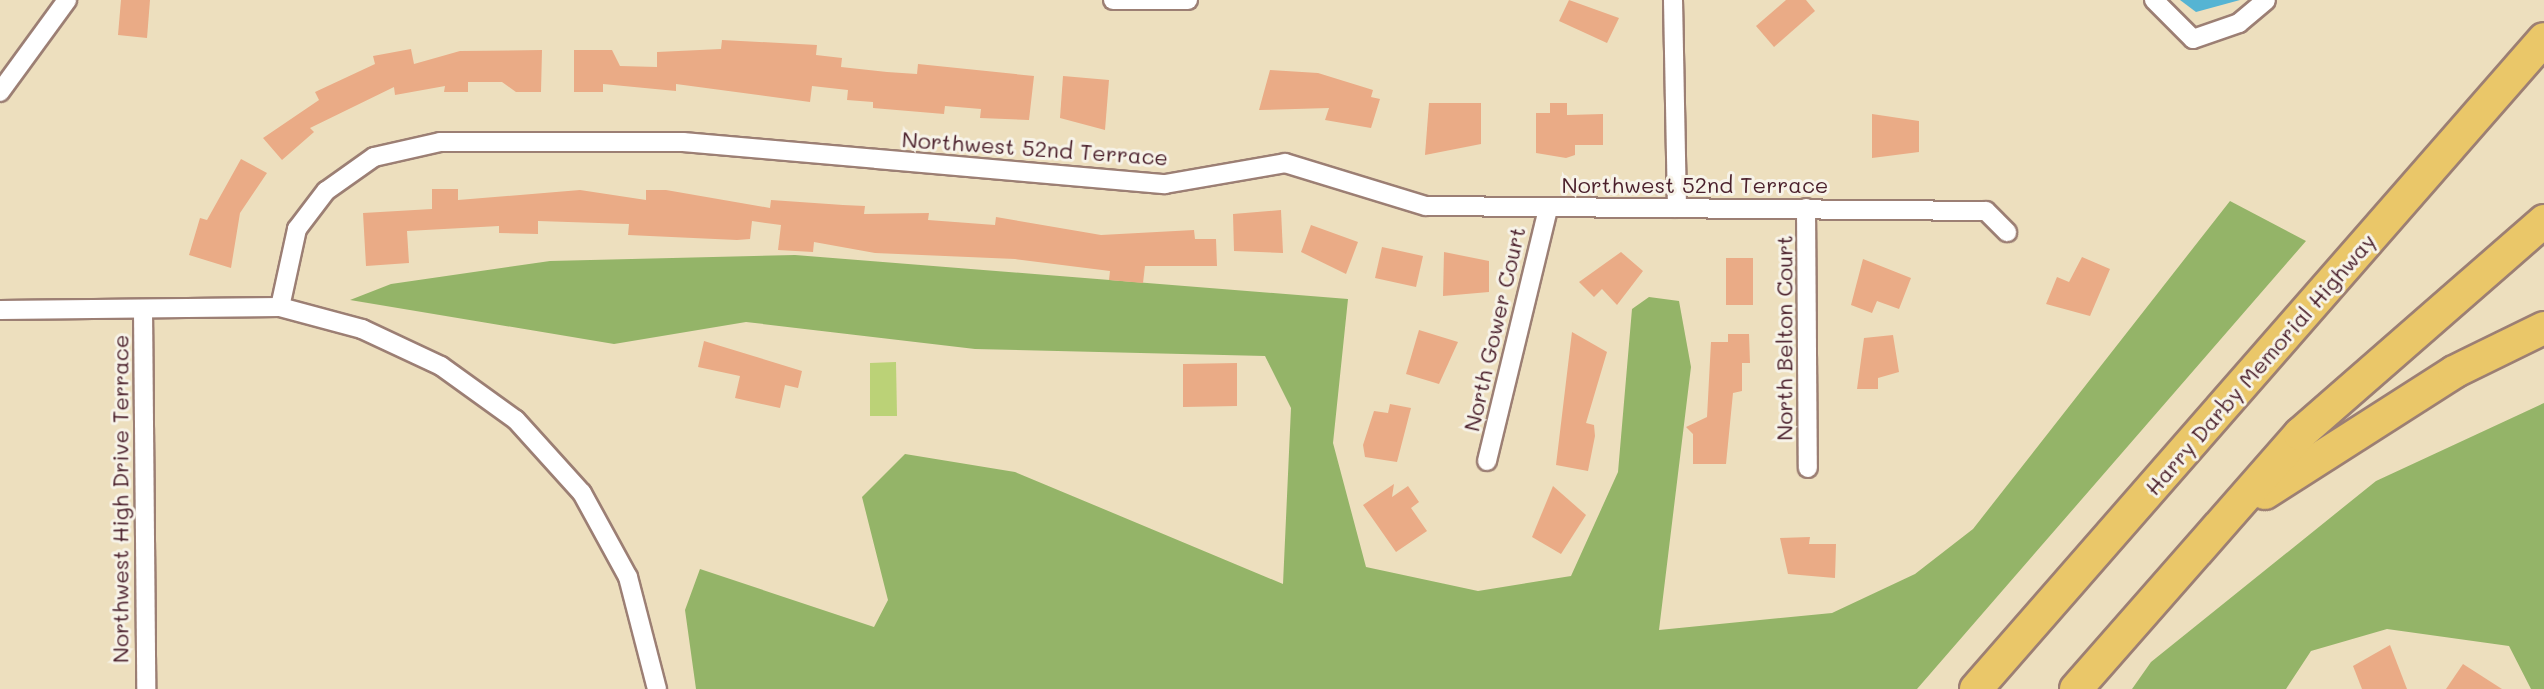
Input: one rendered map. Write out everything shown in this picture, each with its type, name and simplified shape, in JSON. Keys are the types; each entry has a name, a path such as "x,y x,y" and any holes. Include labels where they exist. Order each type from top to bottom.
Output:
{"highway":[{"name":"Harry Darby Memorial Highway","path":"1976,689 2544,39"},
{"path":"2076,689 2300,434 2544,221"},
{"path":"2223,523 2342,438 2544,328"}],"street":[{"path":"0,92 67,0"},
{"path":"1113,0 1188,0"},
{"path":"1673,0 1677,208"},
{"path":"2154,0 2193,39 2239,23 2266,0"},
{"name":"Northwest 52nd Terrace","path":"280,307 297,229 326,191 374,157 440,142 683,142 1165,184 1285,163 1396,201 1548,208 1986,211 2007,232"},
{"name":"North Gower Court","path":"1487,461 1548,208"},
{"name":"North Belton Court","path":"1806,208 1808,468"},
{"path":"0,310 280,307 402,345 516,420 582,493 628,577 657,689"},
{"name":"Northwest High Drive Terrace","path":"143,309 146,689"}],"green space":[{"path":"2230,201 2306,241 1917,689 696,689 685,610 700,569 874,627 888,600 862,497 905,454 1015,472 1283,584 1291,408 1265,356 975,349 746,322 614,344 350,300 391,284 550,261 795,255 1348,299 1333,443 1366,567 1478,591 1571,576 1618,472 1632,309 1649,297 1679,301 1691,367 1659,630 1832,613 1915,574 1973,529"},
{"path":"896,362 897,416 870,416 870,363"},
{"path":"2544,403 2544,689 2531,689 2509,646 2387,629 2311,651 2286,689 2132,689 2151,662 2376,481"}],"water":[{"path":"2180,0 2240,0 2196,12"}],"building":[{"path":"121,0 150,0 147,38 118,35"},
{"path":"1569,0 1619,18 1607,43 1559,21"},
{"path":"1786,0 1806,0 1815,11 1774,47 1756,26"},
{"path":"722,40 817,45 816,55 842,58 841,67 917,74 918,64 1034,76 1029,120 980,118 981,109 945,106 944,114 873,108 873,102 847,100 848,90 812,86 810,102 676,84 676,91 603,84 603,92 574,92 574,50 612,50 620,66 657,67 657,52 721,49"},
{"path":"411,49 414,64 460,51 542,50 541,92 516,92 502,82 468,82 468,92 444,92 445,86 395,95 394,87 310,128 314,132 282,160 263,138 319,100 315,92 375,64 373,56"},
{"path":"1270,70 1318,73 1373,90 1371,97 1380,99 1371,128 1325,120 1329,108 1259,110"},
{"path":"1063,76 1109,80 1105,130 1060,118"},
{"path":"1429,103 1481,103 1481,144 1425,155"},
{"path":"1550,103 1567,103 1567,115 1603,114 1603,145 1575,145 1575,155 1566,158 1536,153 1536,113 1550,113"},
{"path":"1872,114 1919,121 1919,152 1872,158"},
{"path":"241,159 267,173 240,213 231,268 189,255 200,218 207,220"},
{"path":"432,189 458,189 458,200 580,190 646,200 646,190 666,190 770,208 771,200 865,206 864,214 929,213 928,220 995,225 996,217 1101,235 1194,230 1195,239 1216,239 1217,266 1145,266 1143,283 1109,280 1110,271 1015,259 875,253 814,242 813,252 778,250 781,225 752,221 750,239 737,240 628,235 629,224 538,221 538,234 499,233 499,226 407,231 409,263 366,266 363,213 432,209"},
{"path":"1281,210 1283,253 1234,251 1233,214"},
{"path":"1311,225 1358,242 1346,274 1301,252"},
{"path":"1382,247 1423,256 1416,287 1375,278"},
{"path":"1444,252 1489,261 1489,292 1443,296"},
{"path":"1621,252 1643,271 1617,305 1602,289 1594,297 1579,282"},
{"path":"2082,257 2110,269 2090,316 2046,304 2057,277 2069,282"},
{"path":"1726,258 1753,258 1753,305 1726,305"},
{"path":"1863,259 1911,278 1899,309 1877,301 1872,313 1851,305"},
{"path":"1419,330 1458,342 1439,384 1406,374"},
{"path":"1572,332 1607,352 1586,423 1594,425 1595,436 1588,471 1556,465"},
{"path":"1728,334 1749,334 1750,363 1742,363 1742,391 1733,393 1726,464 1693,464 1693,434 1686,427 1707,417 1711,342 1728,342"},
{"path":"1893,335 1899,372 1878,378 1878,389 1857,389 1864,338"},
{"path":"704,341 802,371 798,388 785,385 780,408 735,398 740,376 698,367"},
{"path":"1237,363 1237,406 1183,407 1183,364"},
{"path":"1390,404 1411,408 1397,462 1365,457 1363,445 1374,411 1388,413"},
{"path":"1394,484 1392,497 1408,486 1419,502 1411,508 1427,531 1396,552 1363,505"},
{"path":"1553,486 1586,515 1561,554 1532,537"},
{"path":"1810,537 1809,544 1836,544 1835,578 1788,574 1780,538"},
{"path":"2390,645 2407,689 2362,689 2353,666"},
{"path":"2463,664 2502,689 2446,689"}]}
